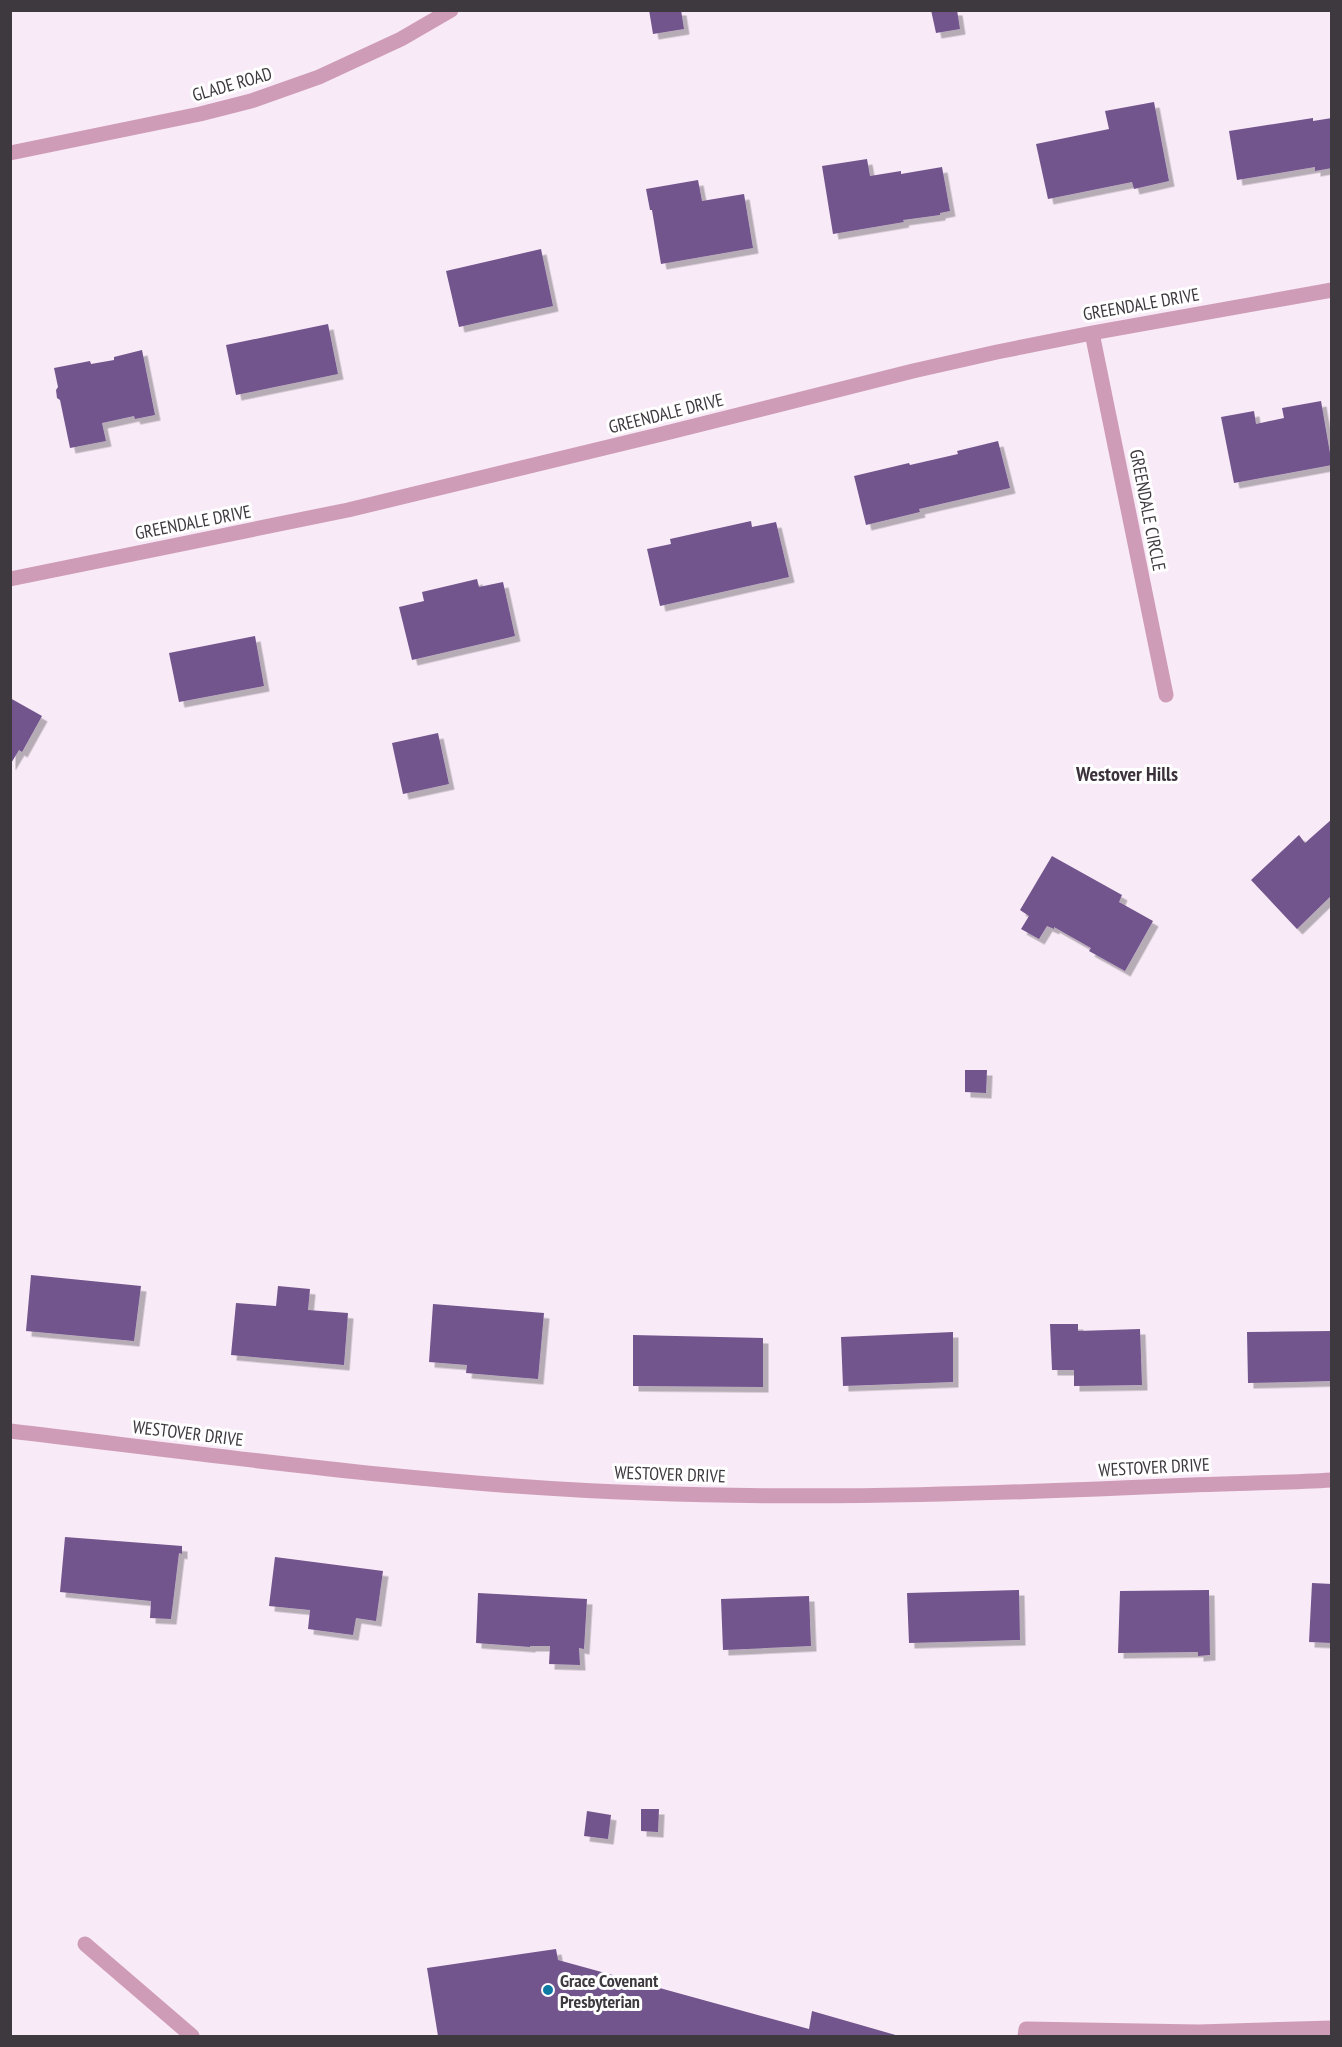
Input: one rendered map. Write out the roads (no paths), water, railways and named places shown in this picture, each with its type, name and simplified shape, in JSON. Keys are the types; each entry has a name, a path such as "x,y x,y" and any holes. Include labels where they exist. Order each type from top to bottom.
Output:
{"street":[{"name":"GLADE ROAD","path":"10,153 200,114 251,101 319,77 401,39 451,10"},
{"name":"GREENDALE DRIVE","path":"10,579 348,510 913,370 1092,333 1332,290"},
{"name":"GREENDALE CIRCLE","path":"1092,333 1166,695"},
{"name":"WESTOVER DRIVE","path":"10,1431 349,1472 476,1483 647,1493 910,1495 1049,1492 1332,1480"},
{"path":"85,1944 192,2037"},
{"path":"1025,2037 1026,2030 1199,2032 1332,2028"}],"place":[{"name":"Grace Covenant Presbyterian","path":"548,1990"}],"district":[{"name":"Westover Hills","path":"1127,774"}]}
